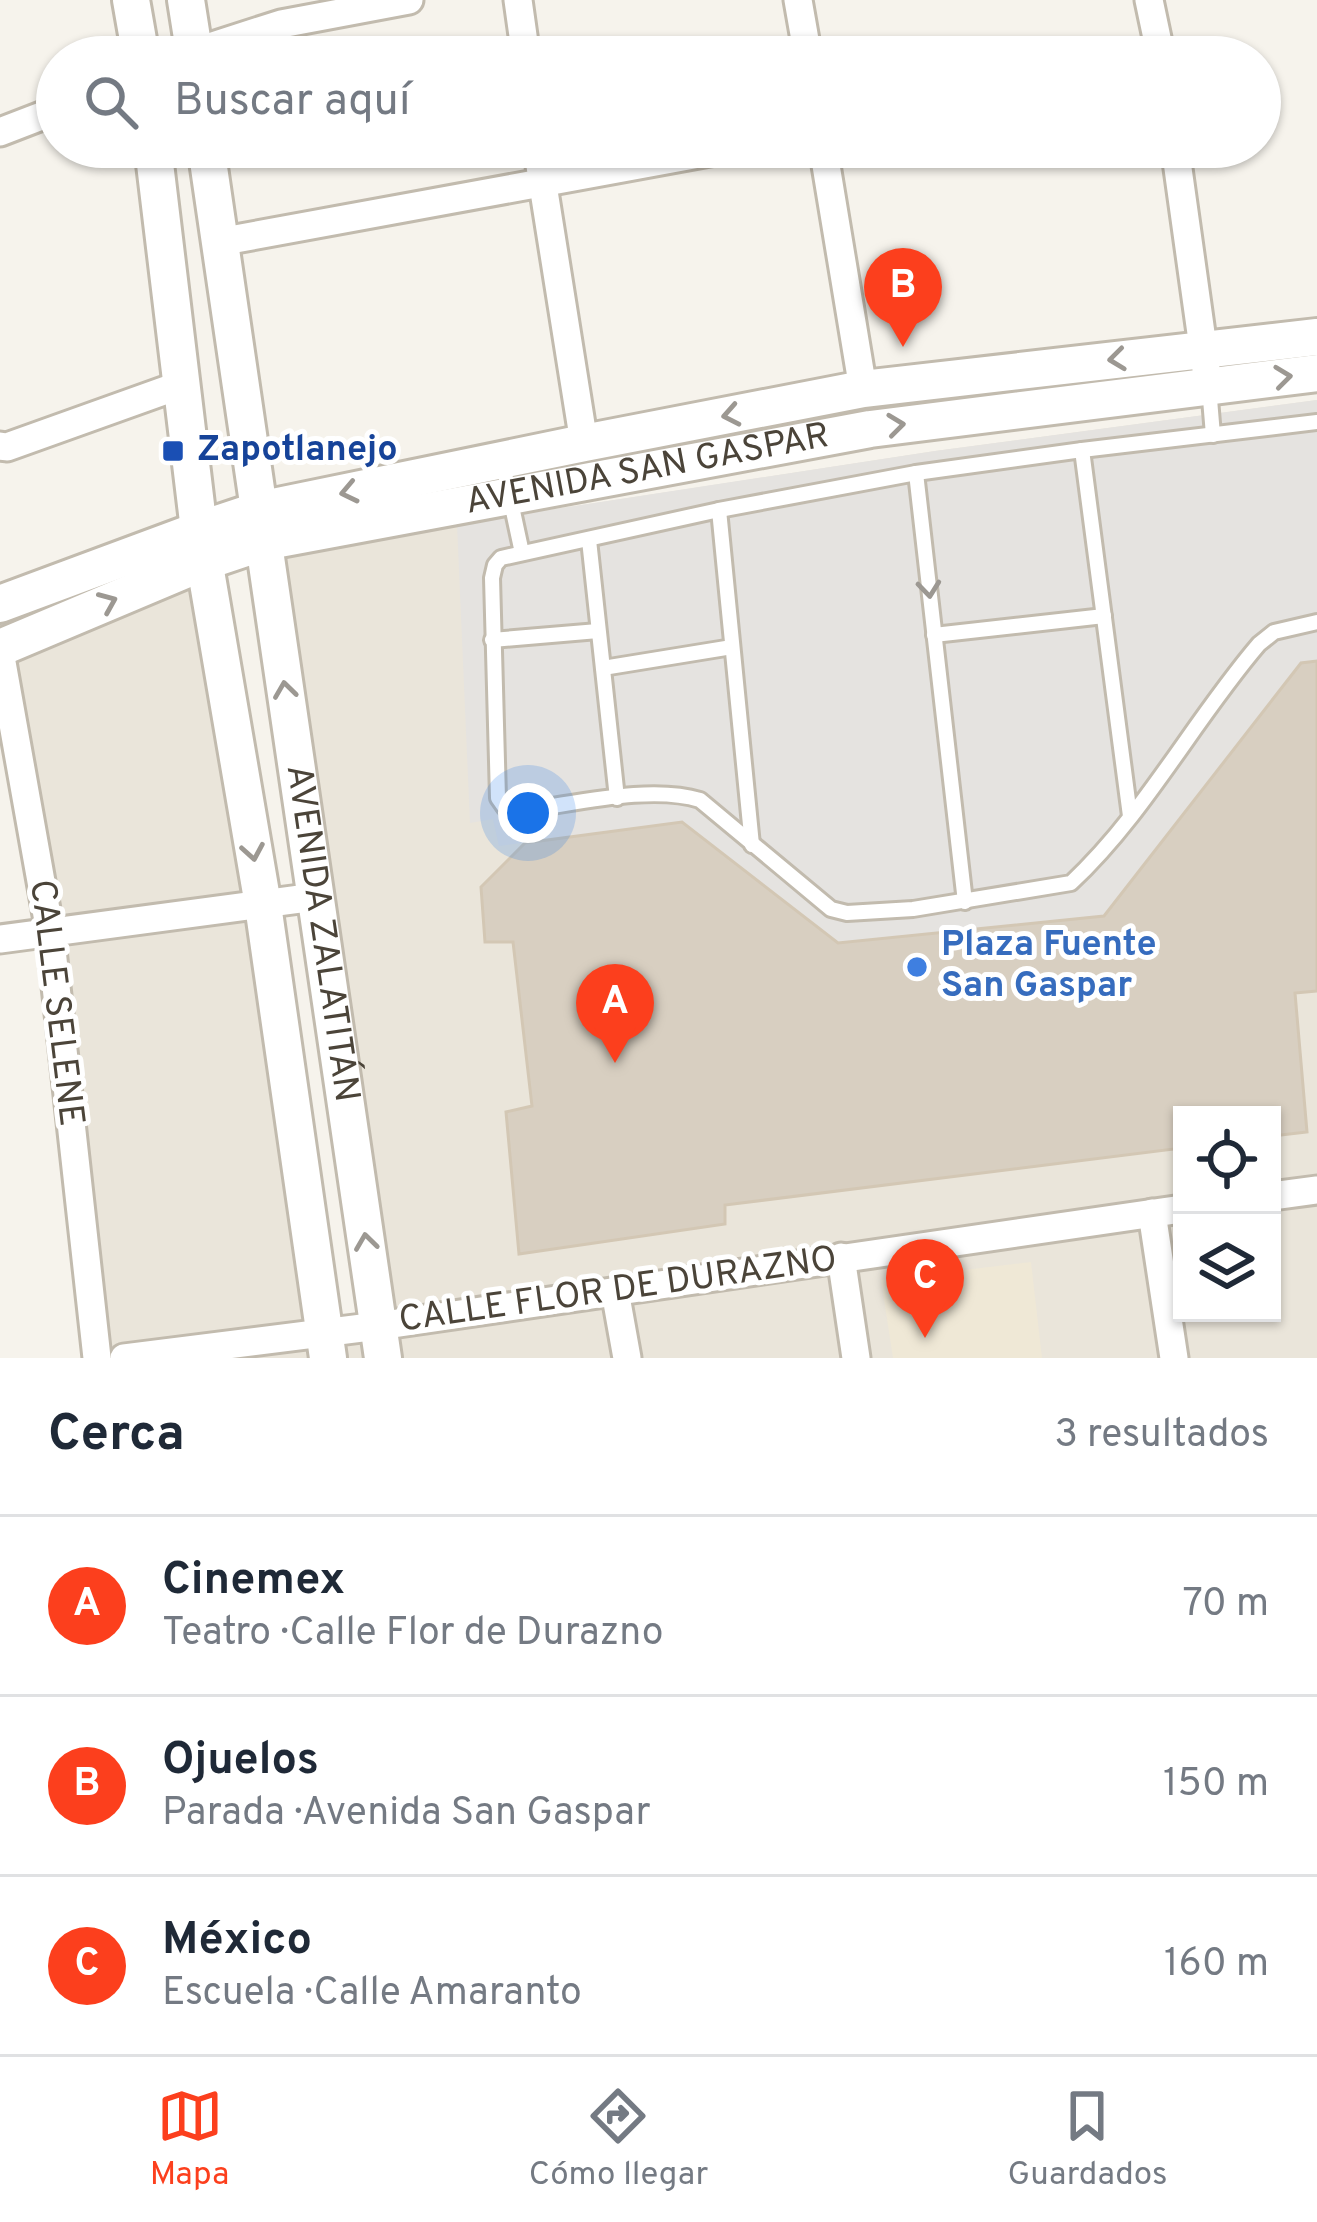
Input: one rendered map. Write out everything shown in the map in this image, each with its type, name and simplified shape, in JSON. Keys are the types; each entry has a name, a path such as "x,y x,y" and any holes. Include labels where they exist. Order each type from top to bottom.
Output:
{"street":[{"path":"131,0 137,36"},
{"path":"186,0 191,36"},
{"path":"247,36 280,24 409,0"},
{"path":"518,0 523,36"},
{"path":"798,0 804,36"},
{"path":"1149,0 1157,36"},
{"path":"0,132 36,118"},
{"name":"AVENIDA ZALATITÁN","path":"156,168 201,546 262,905 326,1345"},
{"name":"AVENIDA ZALATITÁN","path":"209,168 380,1342"},
{"path":"540,168 584,443"},
{"path":"219,242 623,168"},
{"path":"826,168 863,389"},
{"path":"1177,168 1206,368"},
{"name":"AVENIDA SAN GASPAR","path":"0,604 261,526 506,478 870,429 1206,368 1317,337"},
{"name":"AVENIDA SAN GASPAR","path":"506,478 584,443 863,389 1206,368 1317,373"},
{"path":"0,446 183,384"},
{"name":"AVENIDA SAN GASPAR","path":"0,649 201,546"},
{"name":"CALLE SELENE","path":"0,649 50,932 97,1358"},
{"path":"0,940 315,898"},
{"path":"1281,1195 1317,1190"},
{"name":"CALLE FLOR DE DURAZNO","path":"124,1358 380,1342 615,1291 1173,1210"},
{"path":"1152,1213 1174,1358"},
{"path":"841,1257 856,1358"},
{"path":"615,1291 627,1358"}],"lane":[{"path":"1206,368 1214,435"},
{"path":"1317,422 916,473 501,558 492,578 498,798 506,808 518,811 679,794 700,800 831,909 847,913 913,909 1070,883 1130,816 1258,644 1274,632 1317,622"},
{"path":"1082,450 1130,816"},
{"path":"916,473 965,902"},
{"path":"506,478 522,553"},
{"path":"718,510 752,845"},
{"path":"589,540 617,798"},
{"path":"934,635 1104,616"},
{"path":"492,640 598,631"},
{"path":"603,668 732,647"}],"shaded area":[{"path":"1317,400 1317,1358 871,1358 851,1251 384,1318 274,552 935,451"},
{"path":"1317,400 1317,661 1301,663 1104,916 838,943 682,822 499,846 493,819 470,823 457,524 935,451"},
{"path":"218,569 324,1339 831,1271 848,1358 113,1358 54,912 10,652"},
{"path":"1031,1262 1042,1358 893,1358 881,1280"}],"building":[{"name":"Plaza Fuente San Gaspar","path":"1317,661 1317,991 1295,993 1307,1132 1281,1135 1281,1106 1173,1106 1173,1149 725,1205 725,1224 519,1254 506,1112 532,1106 513,942 485,942 481,887 525,843 682,822 838,943 1104,916 1301,663"}],"place":[{"name":"Ojuelos","path":"903,347"},
{"name":"Zapotlanejo","path":"173,451"},
{"name":"Plaza Fuente San Gaspar","path":"917,967"},
{"name":"Cinemex","path":"615,1063"},
{"name":"México","path":"925,1338"}]}
